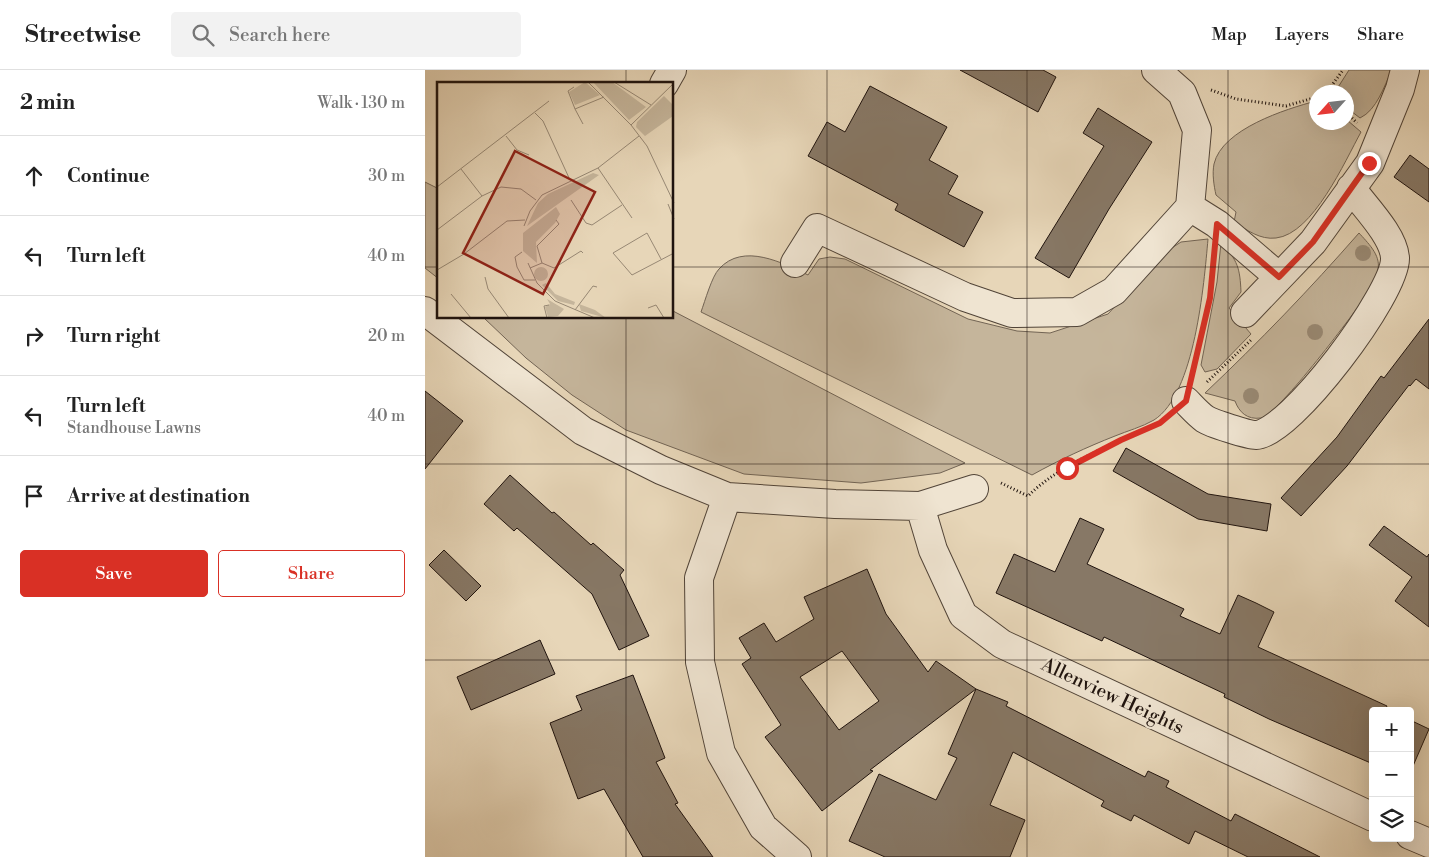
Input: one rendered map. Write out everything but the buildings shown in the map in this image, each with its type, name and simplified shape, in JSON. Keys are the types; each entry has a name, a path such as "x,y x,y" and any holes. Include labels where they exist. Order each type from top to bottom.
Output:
{"street":[{"path":"665,82 672,70"},
{"path":"795,263 817,228 974,300 1012,313 1077,312 1114,291 1190,207 1197,130 1182,94 1156,70"},
{"path":"1245,313 1313,242 1369,163 1405,70"},
{"path":"1186,401 1207,420 1255,435 1267,431 1284,419 1324,378 1372,314 1393,274 1395,258 1392,243 1351,188"},
{"path":"1190,207 1217,224 1279,277"},
{"path":"427,316 583,431 661,470 727,497 835,504 920,506 973,489"},
{"path":"727,497 699,578 700,662 721,753 763,827 797,857"},
{"name":"Allenview Heights","path":"920,506 933,550 963,615 1002,644 1369,815"},
{"path":"1414,837 1429,843"}],"path":[{"path":"1332,85 1343,70"},
{"path":"1203,88 1236,99 1286,106 1309,100"},
{"path":"973,489 979,472 1028,496 1040,483 1067,468 1121,440 1160,423 1186,401 1210,298 1217,224"}],"shaded area":[{"path":"1349,70 1392,70 1375,104 1360,118 1354,113 1354,85 1339,85"},
{"path":"1309,103 1309,130 1354,130 1354,126 1361,132 1337,177 1315,210 1303,224 1290,233 1270,238 1254,234 1234,222 1236,212 1216,195 1213,168 1219,152 1229,141 1257,122"},
{"path":"425,182 437,188 437,277 425,268"},
{"path":"1359,233 1373,249 1377,259 1378,269 1376,277 1370,290 1334,339 1284,399 1261,418 1252,418 1239,409 1235,401 1205,393 1284,315"},
{"path":"1208,239 1204,283 1195,337 1179,387 1168,407 1154,420 1140,427 1084,449 1032,475 701,312 714,277 719,269 729,261 740,257 763,257 808,275 819,259 830,257 845,259 968,319 1017,331 1050,333 1108,314 1164,253 1181,242"},
{"path":"1221,243 1235,260 1240,277 1241,292 1229,308 1251,334 1217,369 1205,372 1201,365 1217,282"},
{"path":"674,312 965,463 940,473 861,483 744,474 626,430 572,395 526,358 485,319 674,319"}],"route":[{"path":"1067,468 1121,440 1160,423 1186,401 1210,298 1217,224 1279,277 1313,242 1369,163"}]}
